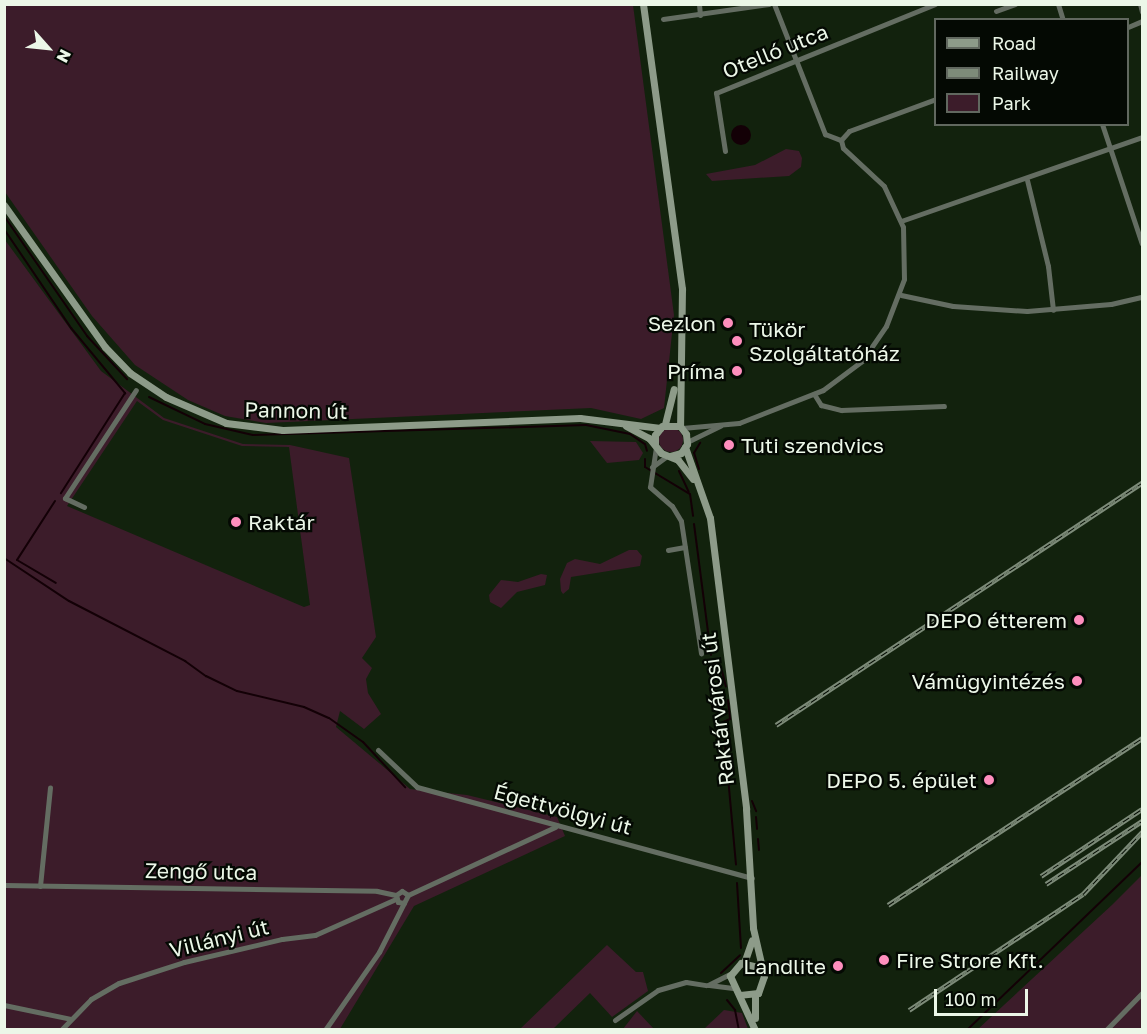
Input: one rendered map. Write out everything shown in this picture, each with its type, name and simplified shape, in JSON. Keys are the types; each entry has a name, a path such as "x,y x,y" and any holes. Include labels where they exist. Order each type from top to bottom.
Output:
{"main road":[{"path":"643,4 682,289 679,357 656,446"},
{"name":"Pannon út","path":"4,205 98,337 130,373 166,397 226,423 283,430 580,418 662,426"},
{"name":"Raktárvárosi út","path":"679,357 681,427 710,518 752,878 753,928 751,949 744,963"},
{"name":"Pannon út","path":"613,421 640,432 656,446"},
{"path":"662,426 681,427"},
{"path":"669,456 686,445"},
{"name":"Raktárvárosi út","path":"656,446 682,464 700,488"},
{"name":"Raktárvárosi út","path":"753,928 764,983 755,994 756,1029"},
{"path":"733,988 731,973 744,963 759,967"},
{"name":"Raktárvárosi út","path":"733,988 740,995 756,1029"},
{"path":"740,995 755,994"}],"street":[{"path":"699,4 700,15"},
{"path":"663,20 770,4"},
{"path":"681,427 739,423 814,394 840,380 865,357 901,295 906,259 901,221 880,181 843,148 840,140 825,134 774,4"},
{"name":"Otelló utca","path":"725,151 716,93 921,7 935,4"},
{"path":"996,11 1015,4"},
{"path":"1140,4 1143,12"},
{"path":"1129,27 1143,21"},
{"path":"840,140 849,131 934,100"},
{"path":"1103,126 1143,244"},
{"path":"901,221 1027,180 1143,137"},
{"path":"1027,180 1048,266 1053,310"},
{"path":"901,295 993,310 1053,310 1143,297"},
{"path":"84,507 65,498 136,390"},
{"path":"814,394 821,405 841,410 944,406"},
{"path":"686,445 720,426"},
{"path":"656,446 650,487 677,511 685,547 701,652"},
{"path":"652,467 669,456"},
{"path":"668,550 685,547"},
{"name":"Égettvölgyi út","path":"378,750 417,787 547,820 555,827 570,827 752,878"},
{"path":"40,886 50,788"},
{"path":"325,1029 373,962 408,895 555,827"},
{"name":"Zengő utca","path":"4,885 377,891 396,897"},
{"path":"404,903 396,897 402,891 408,895"},
{"name":"Villányi út","path":"61,1029 96,995 119,983 184,962 282,939 315,935 396,897"},
{"path":"731,973 708,985 733,988"},
{"path":"615,1020 658,990 687,982 706,985"},
{"path":"1106,1029 1143,993"},
{"path":"4,1005 71,1019"}],"green space":[{"path":"4,5 633,5 674,315 664,408 641,419 591,408 266,423 225,416 188,400 135,365 92,316 5,192"},
{"path":"786,149 799,151 802,158 801,167 789,176 712,181 706,174 755,165"},
{"path":"5,240 101,371 164,418 243,444 290,445 349,458 376,637 362,658 372,668 366,679 368,693 381,714 364,729 340,711 336,727 410,789 467,795 557,817 565,836 414,906 340,1029 5,1029","holes":["137,401 163,420 242,446 289,447 310,605 304,607 67,506"]},
{"path":"671,428 680,431 683,440 680,449 671,452 662,449 659,440 662,431"},
{"path":"590,441 636,442 643,453 639,460 607,463"},
{"path":"629,550 637,550 642,556 640,566 571,577 569,589 563,594 561,591 560,579 567,563 575,559 600,564"},
{"path":"541,574 547,575 545,585 517,592 501,608 490,602 489,595 501,580 518,582"},
{"path":"1142,875 1142,1029 977,1030 1113,904"},
{"path":"607,945 636,972 643,972 648,991 612,1017 590,993 553,1029 520,1029"},
{"path":"724,1010 742,1013 748,1029 704,1029"},
{"path":"637,1011 654,1029 623,1029"}],"shaded area":[{"path":"741,125 748,128 751,135 748,142 741,145 734,142 731,135 734,128"}],"waterway":[{"path":"4,216 87,336 127,379"},
{"path":"4,229 71,328 125,393 61,493"},
{"path":"149,397 205,424 253,435 586,425 630,434 645,444 647,451"},
{"path":"699,469 694,453 700,443"},
{"path":"645,459 645,467 690,494 693,516"},
{"path":"679,471 689,492"},
{"path":"55,501 17,560 56,583"},
{"path":"694,524 711,655"},
{"path":"4,558 69,601 185,661 206,676 237,691 304,707 329,718 363,742 405,787"},
{"path":"722,671 726,687"},
{"path":"728,700 730,719 723,722 736,864"},
{"path":"752,801 756,811"},
{"path":"756,817 757,829"},
{"path":"758,839 759,850"},
{"path":"967,1030 1142,862"},
{"path":"737,883 741,948"},
{"path":"721,973 740,955"},
{"path":"727,1000 735,1010 739,1030"}],"railway":[{"path":"776,725 1142,483"},
{"path":"888,905 1142,738"},
{"path":"1041,876 1142,809"},
{"path":"1046,884 1142,821"},
{"path":"909,1010 1083,894 1142,832"}],"place":[{"name":"Sezlon","path":"728,323"},
{"name":"Tükör Szolgáltatóház","path":"737,341"},
{"name":"Príma","path":"737,371"},
{"name":"Tuti szendvics","path":"729,445"},
{"name":"Raktár","path":"236,522"},
{"name":"DEPO étterem","path":"1079,620"},
{"name":"Vámügyintézés","path":"1077,681"},
{"name":"DEPO 5. épület","path":"989,780"},
{"name":"Fire Strore Kft.","path":"884,960"},
{"name":"Landlite","path":"838,966"}]}
